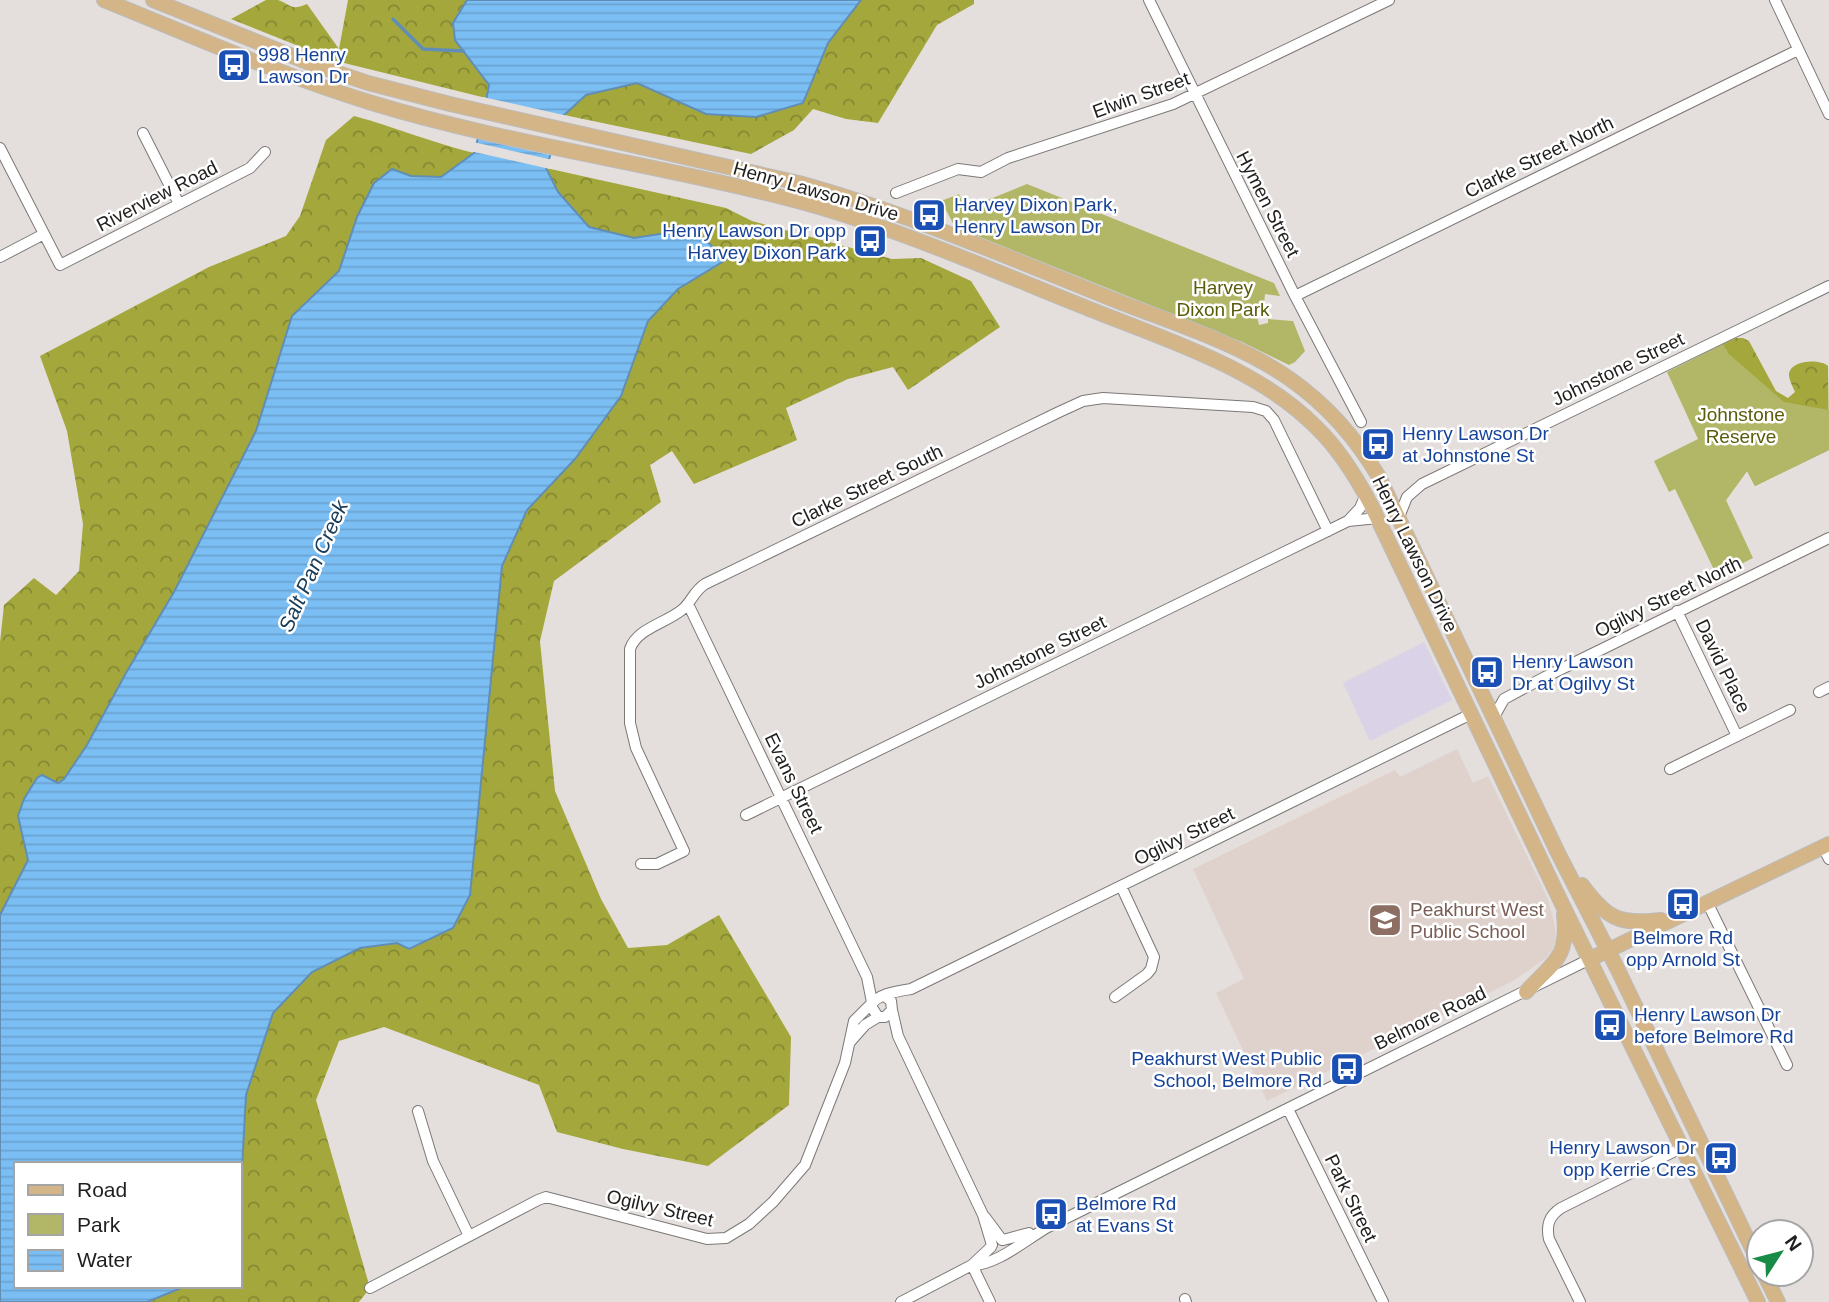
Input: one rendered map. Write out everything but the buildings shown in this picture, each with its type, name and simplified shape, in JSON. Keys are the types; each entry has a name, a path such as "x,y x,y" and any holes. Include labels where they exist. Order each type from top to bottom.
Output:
{"main road":[{"name":"Henry Lawson Drive","path":"104,0 303,80 374,104 730,185 831,211 972,263 1224,364 1259,382 1290,403 1318,428 1341,456 1366,494 1563,906 1759,1302"},
{"name":"Henry Lawson Drive","path":"153,0 312,64 368,83 734,168 846,197 954,237 1234,349 1281,373 1318,401 1347,430 1371,463 1399,517 1558,853 1745,1234"},
{"name":"Belmore Road","path":"1590,959 1827,850"},
{"path":"1558,853 1601,909 1614,919 1631,922 1679,918"},
{"path":"1526,992 1552,966 1564,947 1563,906"}],"street":[{"name":"Hymen Street","path":"1149,0 1295,296 1361,422"},
{"name":"Elwin Street","path":"896,193 958,169 981,172 999,161 1077,137 1195,95 1389,0"},
{"path":"1774,0 1829,114"},
{"name":"Clarke Street North","path":"1295,296 1798,50"},
{"path":"143,133 179,204"},
{"path":"0,148 44,234 0,257"},
{"name":"Riverview Road","path":"44,234 60,265 250,168 265,152"},
{"name":"Johnstone Street","path":"1399,517 1407,497 1422,484 1829,286"},
{"name":"Clarke Street South","path":"641,864 657,864 684,851 630,731 632,643 641,634 672,617 688,604 693,593 705,584 1071,406 1093,398 1113,398 1253,407 1266,411 1279,430 1328,531"},
{"name":"Johnstone Street","path":"746,815 1348,521 1360,508 1366,494"},
{"name":"Johnstone Street","path":"1348,521 1378,518"},
{"name":"Ogilvy Street North","path":"1494,716 1504,699 1545,677 1829,538"},
{"name":"Evans Street","path":"688,604 867,977 872,1003"},
{"name":"David Place","path":"1677,611 1737,736"},
{"name":"David Place","path":"1670,769 1790,710"},
{"name":"Ogilvy Street","path":"885,997 911,989 1471,714"},
{"path":"1115,997 1147,974 1154,957 1121,886"},
{"path":"1707,904 1787,1065"},
{"name":"Belmore Road","path":"901,1302 972,1265 980,1265 999,1247 1048,1227 1590,959"},
{"name":"Evans Street","path":"867,977 885,997"},
{"name":"Ogilvy Street","path":"892,1009 911,989"},
{"path":"898,1037 872,1010 872,1003 878,996 891,1001 898,1037 999,1247"},
{"name":"Ogilvy Street","path":"370,1288 546,1198 707,1239 733,1234 749,1224 773,1202 805,1165 842,1070 854,1021 872,1003"},
{"path":"879,1017 888,1015 892,1009"},
{"name":"Ogilvy Street","path":"850,1042 864,1024 879,1017"},
{"name":"Park Street","path":"1288,1109 1383,1302"},
{"path":"418,1111 437,1171 469,1236"},
{"path":"1580,1302 1549,1239 1543,1220 1561,1208 1683,1147"},
{"path":"972,1265 990,1302"}],"shaded area":[{"path":"1424,642 1452,700 1370,741 1343,683"},
{"name":"Peakhurst West Public School","path":"1457,749 1473,783 1488,776 1548,899 1556,939 1552,950 1545,959 1513,981 1267,1101 1216,993 1244,979 1193,869 1395,770 1400,777"}],"green space":[{"path":"266,0 278,0 294,7 307,4 339,49 348,0 467,0 453,23 455,40 489,85 486,98 336,61 231,19"},
{"path":"861,0 974,0 974,4 937,25 878,123 846,119 813,109 794,130 751,154 564,115 586,95 637,83 706,114 803,103 828,43"},
{"path":"354,116 474,153 442,177 411,176 392,169 374,183 357,217 339,271 292,316 256,431 174,592 87,745 64,779 58,783 42,775 37,778 24,799 18,816 28,860 0,915 0,642 4,605 34,578 56,595 79,571 83,524 67,431 40,356 209,267 286,236 300,216 326,140"},
{"path":"546,168 726,208 752,221 892,259 921,258 971,281 1000,327 908,390 893,367 848,379 786,408 797,440 694,484 672,451 650,465 661,502 554,581 540,641 555,791 601,899 628,948 667,945 719,915 791,1037 789,1105 708,1166 557,1132 539,1085 384,1027 339,1041 316,1100 370,1288 359,1302 147,1302 181,1288 242,1288 242,1169 246,1095 273,1013 312,972 360,948 397,943 410,949 453,928 470,895 502,566 527,510 575,459 621,396 648,321 678,289 726,259 692,229 634,238 589,227 558,192"},
{"name":"Harvey Dixon Park","path":"1027,184 1274,283 1280,296 1265,294 1263,314 1257,316 1259,325 1268,323 1268,319 1293,321 1305,351 1289,365 1242,342 955,227 941,201 959,194 965,209"},
{"path":"1736,338 1749,341 1776,391 1788,398 1795,392 1789,375 1794,366 1812,361 1828,366 1829,450 1755,486 1747,471 1726,500 1716,355 1723,344"},
{"name":"Johnstone Reserve","path":"1723,344 1729,354 1784,402 1829,410 1829,450 1755,486 1747,471 1726,500 1753,558 1717,576 1675,489 1669,492 1654,461 1698,439 1667,372"}],"water":[{"name":"Salt Pan Creek","path":"467,0 861,0 828,43 803,103 756,117 706,114 637,83 586,95 564,115 546,168 558,192 589,227 634,238 692,229 727,259 678,289 648,321 621,396 575,459 527,510 502,566 470,895 453,928 409,949 397,943 360,948 312,972 273,1013 246,1095 242,1169 242,1162 14,1162 14,1288 181,1288 147,1302 0,1302 0,915 28,860 18,816 24,799 37,778 42,775 58,783 64,779 87,745 174,592 256,431 292,316 339,271 357,217 374,183 392,169 411,176 441,177 474,153 489,85 455,40 453,23"}],"pier":[{"path":"483,97 568,116 554,156 474,138"},
{"path":"473,142 553,160 550,169 470,151"}],"waterway":[{"path":"393,19 423,49 463,51"}],"place":[{"name":"998 Henry Lawson Dr","path":"234,65"},
{"name":"Harvey Dixon Park, Henry Lawson Dr","path":"929,215"},
{"name":"Henry Lawson Dr opp Harvey Dixon Park","path":"870,241"},
{"name":"Henry Lawson Dr at Johnstone St","path":"1378,444"},
{"name":"Henry Lawson Dr at Ogilvy St","path":"1487,672"},
{"name":"Belmore Rd opp Arnold St","path":"1683,904"},
{"name":"Peakhurst West Public School","path":"1385,920"},
{"name":"Henry Lawson Dr before Belmore Rd","path":"1610,1025"},
{"name":"Peakhurst West Public School, Belmore Rd","path":"1347,1069"},
{"name":"Henry Lawson Dr opp Kerrie Cres","path":"1721,1158"},
{"name":"Belmore Rd at Evans St","path":"1051,1214"}]}
